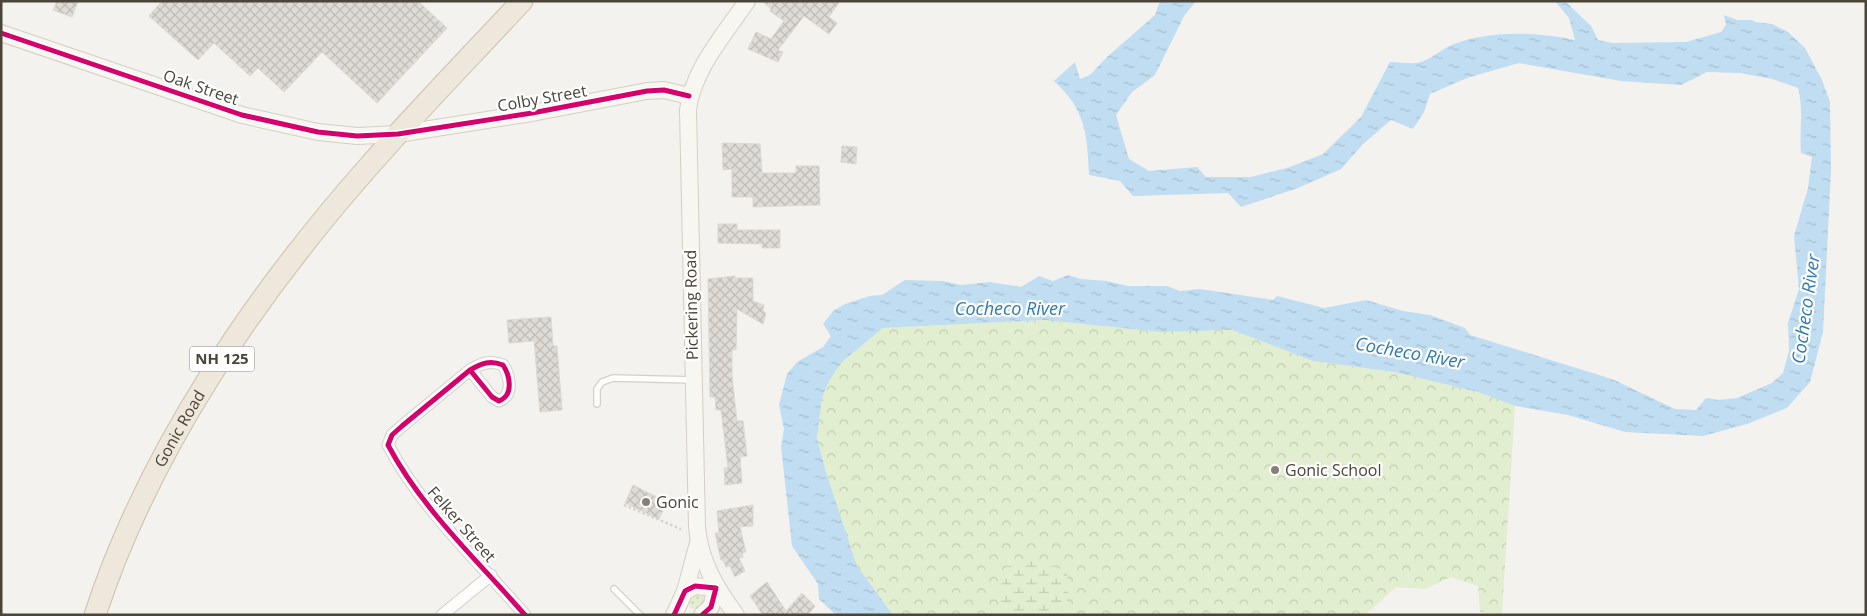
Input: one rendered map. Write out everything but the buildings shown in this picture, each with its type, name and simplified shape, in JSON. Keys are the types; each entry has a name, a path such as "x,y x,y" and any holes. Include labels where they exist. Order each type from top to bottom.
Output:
{"highway":[{"name":"NH 125","path":"398,134 522,1"},
{"name":"Gonic Road","path":"95,615 130,525 153,477 231,344 270,289 370,165 398,134"}],"street":[{"name":"Pickering Road","path":"736,615 716,588 698,543 687,131 689,96 706,62 747,1"},
{"name":"Oak Street","path":"1,33 242,114 318,132 357,136 398,134"},
{"name":"Colby Street","path":"398,134 532,113 648,91 664,90 689,96"},
{"name":"Felker Street","path":"470,370 392,435 388,445 401,470 420,495 525,615"},
{"path":"674,615 685,591 698,543"},
{"path":"442,615 491,576"},
{"path":"685,591 695,586 716,588 711,607 702,615"}],"lane":[{"path":"597,404 597,389 602,382 613,378 693,380"},
{"path":"614,589 640,615"}],"path":[{"path":"624,505 681,529"}],"green space":[{"name":"Gonic School","path":"1045,320 1160,332 1232,330 1313,361 1394,372 1478,392 1515,406 1502,614 1480,612 1478,586 1451,577 1425,589 1396,587 1365,615 893,615 857,566 826,472 817,438 822,398 829,381 842,362 883,328"},
{"path":"1026,558 1067,571 1067,599 1061,615 1000,615 999,591 1007,567"},
{"path":"697,592 703,595 706,601 703,607 697,610 691,607 688,601 691,595"}],"water":[{"name":"Cocheco River","path":"1160,1 1196,1 1184,16 1155,75 1132,92 1116,115 1129,159 1149,171 1197,167 1206,177 1251,177 1290,167 1323,154 1361,117 1390,62 1422,62 1454,44 1469,39 1499,34 1545,35 1575,40 1569,18 1555,1 1565,1 1591,26 1598,40 1612,43 1686,42 1721,32 1726,25 1724,15 1737,20 1752,20 1772,24 1788,32 1805,48 1822,80 1830,102 1831,171 1823,332 1810,382 1787,408 1747,424 1703,436 1625,432 1568,415 1515,406 1478,392 1394,372 1313,361 1232,330 1160,332 1045,320 883,328 842,362 829,381 822,398 817,438 826,472 857,566 893,615 836,615 819,599 818,584 792,546 781,446 784,429 779,405 787,374 797,362 823,347 831,336 823,324 833,311 845,304 870,296 882,295 905,280 943,281 961,285 989,282 1021,287 1039,276 1053,281 1068,275 1081,279 1107,281 1128,286 1167,286 1180,291 1200,289 1273,300 1277,296 1324,308 1366,300 1403,311 1430,315 1465,328 1470,335 1612,379 1675,409 1696,410 1706,398 1718,400 1737,398 1772,383 1783,373 1789,351 1788,323 1799,289 1794,236 1808,188 1812,157 1801,153 1801,104 1798,88 1772,79 1740,73 1707,72 1681,85 1621,81 1519,63 1467,78 1430,94 1424,112 1413,129 1391,120 1363,144 1341,169 1298,188 1241,207 1228,193 1133,196 1120,181 1089,175 1087,147 1079,113 1073,102 1054,81 1075,62 1080,79 1090,75 1107,57 1155,15"}],"cycle path":[{"path":"1,33 242,115 318,132 357,136 398,134 532,113 647,91 664,90 689,96"},
{"path":"470,370 492,397 499,401 507,394 509,380 503,365 486,363 478,366 470,370 402,426 392,435 388,445 401,468 433,512 525,615"},
{"path":"674,615 685,591 695,586 716,588 711,607 702,615"}],"place":[{"name":"Gonic School","path":"1275,470"},
{"name":"Gonic","path":"646,502"}]}
